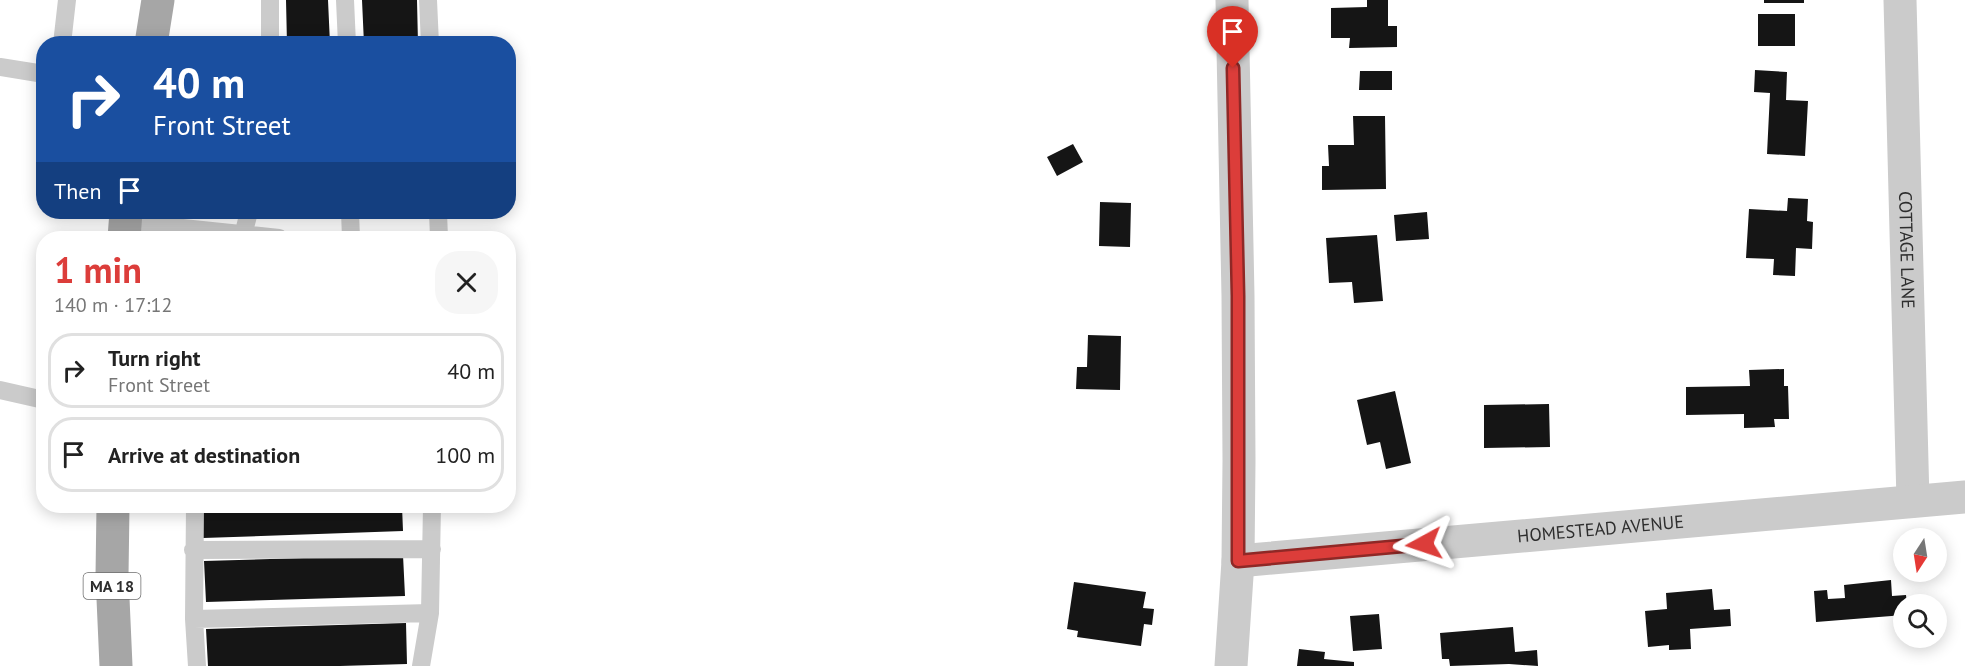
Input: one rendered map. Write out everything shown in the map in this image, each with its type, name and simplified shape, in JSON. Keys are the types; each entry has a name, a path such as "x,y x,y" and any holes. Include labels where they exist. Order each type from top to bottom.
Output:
{"main road":[{"path":"152,36 158,0"},
{"name":"MA 18","path":"112,513 116,666"}],"street":[{"path":"1231,666 1238,561 1238,308 1232,0"},
{"name":"COTTAGE LANE","path":"1900,0 1913,501"},
{"name":"HOMESTEAD AVENUE","path":"1238,561 1965,497"}],"lane":[{"path":"63,36 67,0"},
{"path":"270,0 270,36"},
{"path":"345,0 347,36"},
{"path":"428,0 430,36"},
{"path":"0,67 36,73"},
{"path":"125,224 200,231"},
{"path":"0,390 36,398"},
{"path":"195,513 194,619 197,666"},
{"path":"421,666 430,613 432,513"},
{"path":"193,550 432,549"},
{"path":"194,619 430,613"}],"building":[{"path":"286,0 328,0 330,36 287,36"},
{"path":"362,0 417,0 418,36 364,36"},
{"path":"1367,0 1388,0 1388,26 1397,26 1397,47 1349,48 1350,38 1331,38 1331,8 1367,7"},
{"path":"1764,0 1804,0 1804,3 1764,3"},
{"path":"1758,14 1795,14 1795,46 1758,46"},
{"path":"1755,70 1787,72 1786,100 1808,101 1805,156 1767,154 1770,93 1754,92"},
{"path":"1360,71 1392,71 1392,90 1359,90"},
{"path":"1353,116 1385,116 1386,189 1322,190 1322,166 1329,166 1328,145 1354,145"},
{"path":"1073,144 1083,162 1057,176 1047,157"},
{"path":"1788,198 1808,199 1807,221 1813,222 1812,249 1796,248 1795,276 1773,275 1774,259 1746,258 1749,209 1787,211"},
{"path":"1100,202 1131,203 1130,247 1099,246"},
{"path":"1427,212 1429,239 1396,241 1394,215"},
{"path":"1377,235 1383,301 1354,303 1352,282 1329,283 1326,238"},
{"path":"1088,335 1121,336 1120,390 1076,389 1077,367 1087,367"},
{"path":"1784,369 1784,386 1788,386 1789,419 1774,419 1775,427 1744,428 1744,414 1686,415 1686,387 1750,386 1749,370"},
{"path":"1395,391 1411,463 1386,469 1380,442 1367,445 1357,400"},
{"path":"1549,404 1550,447 1484,448 1484,405"},
{"path":"202,513 402,513 403,531 203,538"},
{"path":"403,555 405,596 206,602 204,561"},
{"path":"1891,580 1893,616 1816,622 1814,591 1827,590 1828,599 1845,598 1844,585"},
{"path":"1074,582 1146,592 1143,608 1154,609 1152,625 1144,624 1141,646 1077,637 1078,631 1067,629"},
{"path":"1712,589 1714,610 1730,609 1731,626 1690,629 1691,649 1669,650 1669,645 1648,647 1645,611 1667,609 1666,593"},
{"path":"1379,614 1382,649 1353,651 1350,616"},
{"path":"406,623 407,664 208,666 206,629"},
{"path":"1513,627 1515,652 1537,650 1538,666 1509,664 1450,666 1449,659 1442,659 1440,633"},
{"path":"1299,649 1325,652 1324,659 1354,662 1354,666 1297,666"}],"route":[{"path":"1233,68 1238,296 1238,561 1424,544"}]}
